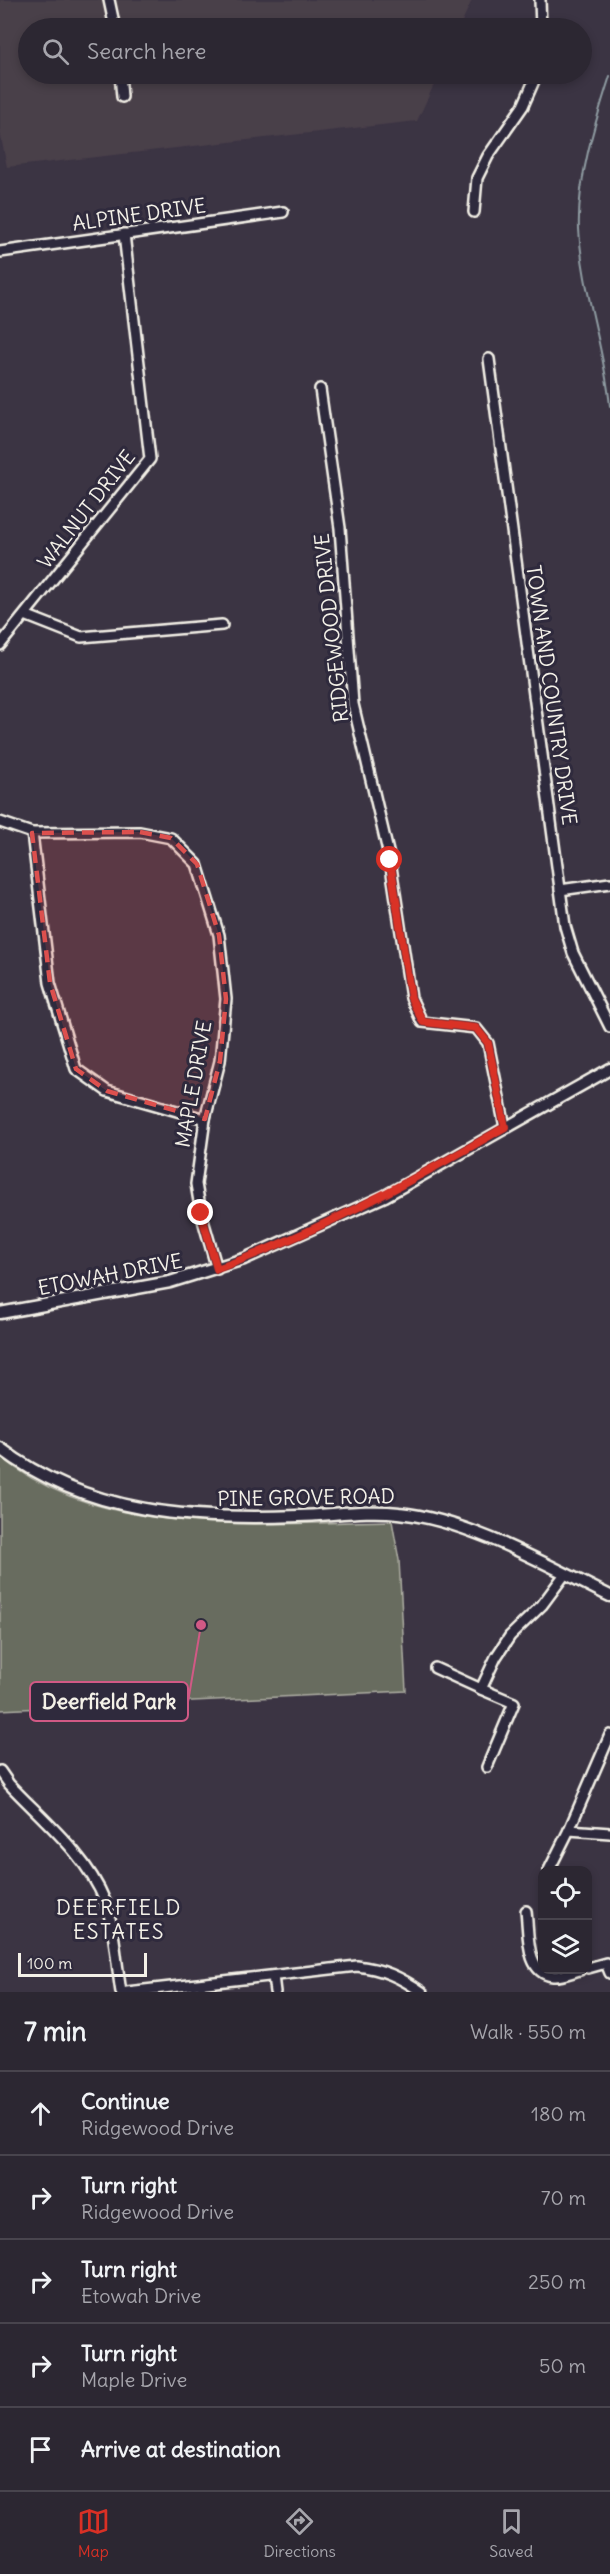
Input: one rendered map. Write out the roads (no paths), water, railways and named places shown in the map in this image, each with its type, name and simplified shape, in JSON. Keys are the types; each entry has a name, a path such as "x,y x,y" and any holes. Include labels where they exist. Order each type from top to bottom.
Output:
{"street":[{"path":"109,0 113,18"},
{"path":"540,0 541,18"},
{"path":"121,84 122,97"},
{"path":"474,212 477,178 488,156 508,131 523,106 533,84"},
{"name":"ALPINE DRIVE","path":"0,252 283,212"},
{"name":"WALNUT DRIVE","path":"0,645 150,459 124,234"},
{"name":"TOWN AND COUNTRY DRIVE","path":"489,359 565,926 573,953 610,1027"},
{"name":"RIDGEWOOD DRIVE","path":"320,389 340,528 353,704 390,860 411,998 423,1022 476,1028 488,1043 505,1127"},
{"path":"25,615 81,637 222,625"},
{"name":"MAPLE DRIVE","path":"0,822 32,833 140,832 171,838 197,864 219,934 226,999 220,1061 205,1119 197,1165 196,1193 217,1269"},
{"path":"32,833 50,983 76,1069 107,1091 205,1119"},
{"path":"560,890 610,883"},
{"name":"ETOWAH DRIVE","path":"0,1313 154,1286 217,1269 279,1245 385,1196 610,1069"},
{"name":"PINE GROVE ROAD","path":"0,1448 42,1476 68,1488 115,1503 194,1517 283,1517 397,1512 428,1517 459,1527 610,1596"},
{"path":"481,1689 496,1657 510,1636 542,1605 565,1574"},
{"path":"435,1668 514,1703 487,1767"},
{"path":"551,1866 610,1735"},
{"path":"0,1771 9,1784 82,1860 93,1878 105,1902 111,1922 121,1992"},
{"path":"569,1830 610,1833"},
{"path":"526,1911 532,1962 538,1970"},
{"path":"592,1967 606,1963 610,1973"},
{"path":"127,1992 357,1966 380,1969 400,1977 422,1992"},
{"path":"544,1974 555,1977 566,1974"},
{"path":"273,1976 275,1992"}],"waterway":[{"path":"610,76 593,132 584,171 579,210 584,274 603,361 610,406"}],"place":[{"name":"Deerfield Park","path":"201,1625"}],"district":[{"name":"DEERFIELD ESTATES","path":"119,1919"}]}
